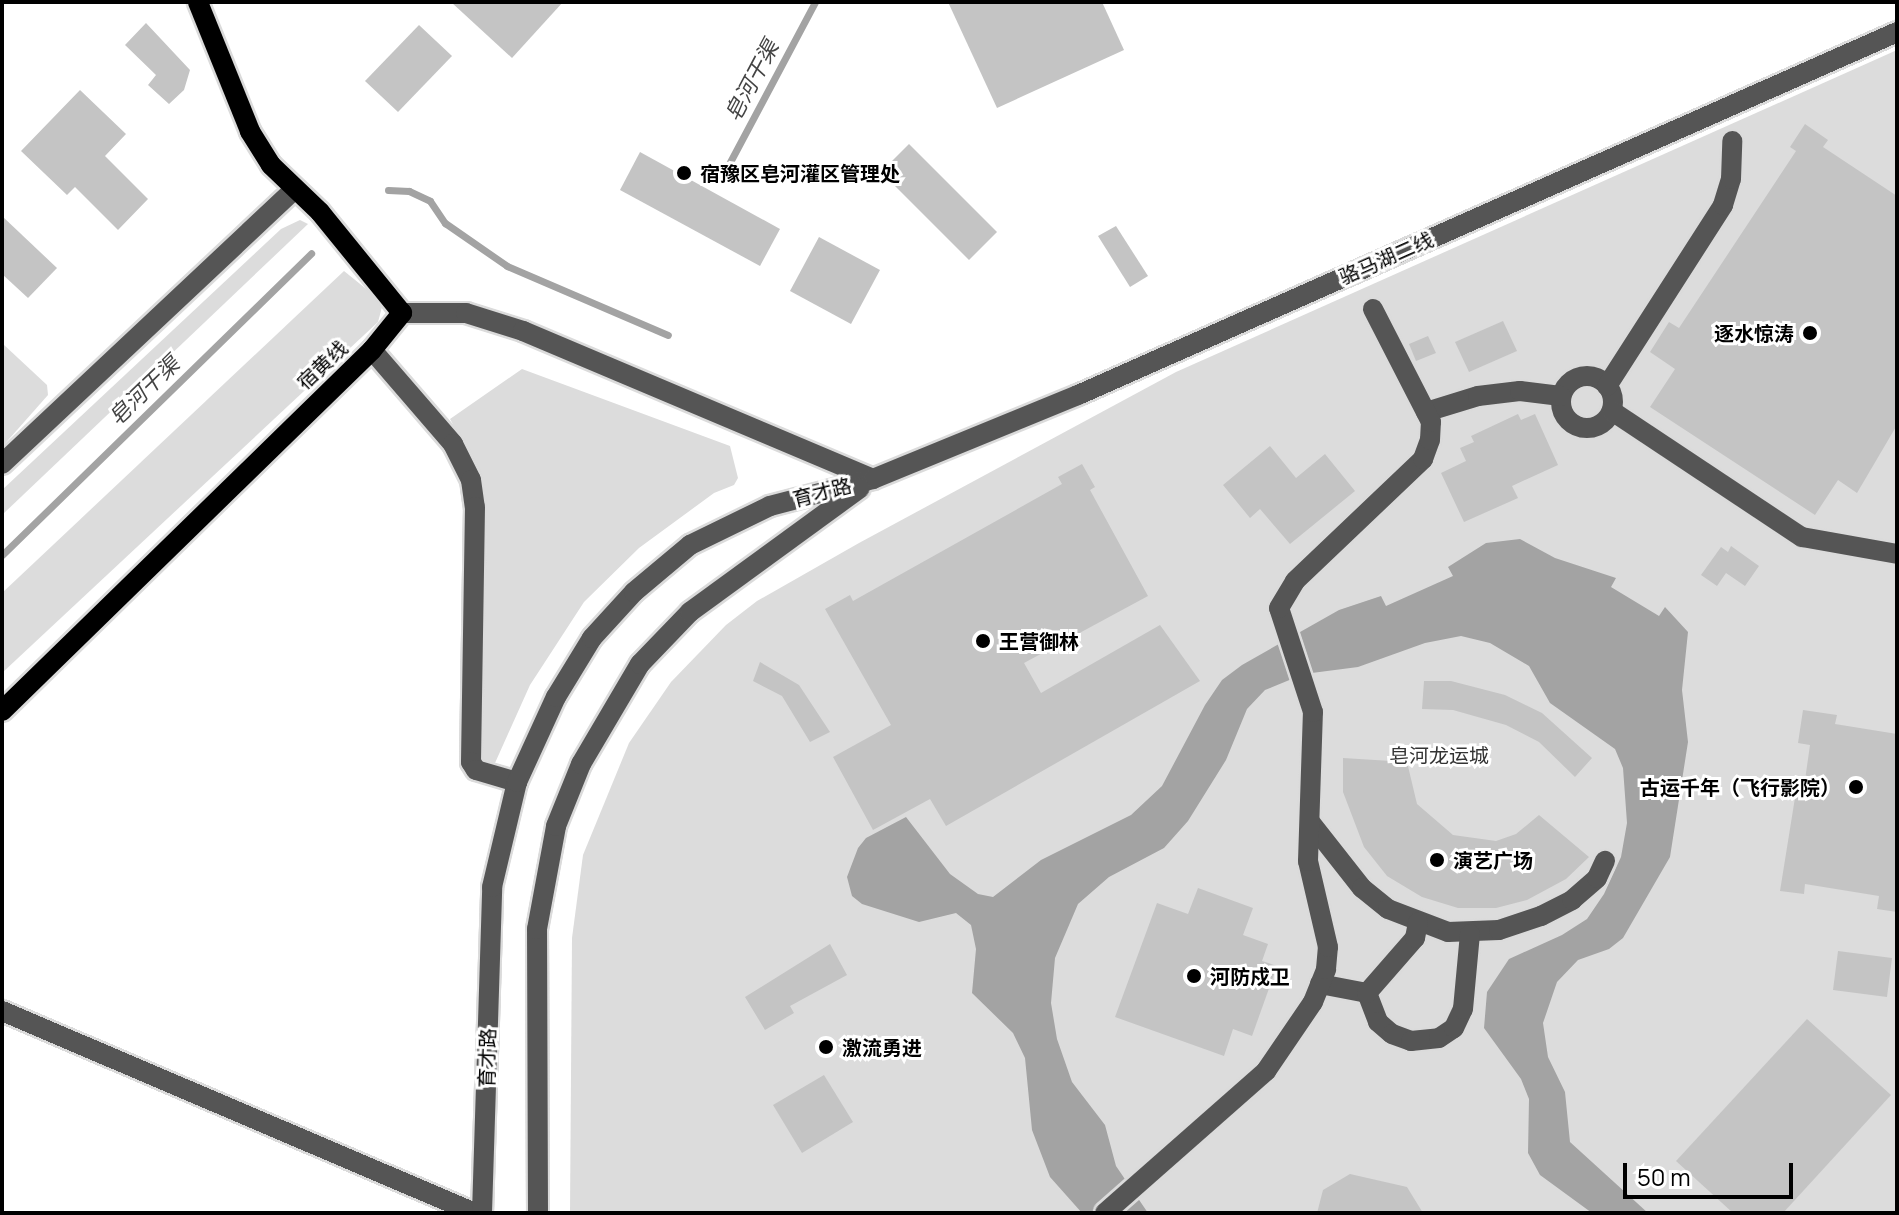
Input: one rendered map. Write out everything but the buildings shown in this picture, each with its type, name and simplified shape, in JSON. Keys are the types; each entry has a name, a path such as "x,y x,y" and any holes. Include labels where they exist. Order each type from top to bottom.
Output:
{"main road":[{"path":"198,2 250,131 271,165 402,313"},
{"name":"宿黄线","path":"2,711 372,350 402,313"}],"street":[{"name":"骆马湖二线","path":"873,479 1078,395 1897,32"},
{"path":"1732,141 1731,179 1723,205 1607,386 1612,411 1802,537 1897,554"},
{"path":"2,464 295,189"},
{"path":"1105,1213 1139,1189 1266,1071 1320,984 1328,947 1313,899 1310,822 1313,712 1279,608 1295,581 1423,459 1430,440 1426,412 1373,309"},
{"path":"402,313 466,313 523,331 873,479"},
{"path":"372,350 453,444 471,480 475,507 471,762 476,770 517,782"},
{"path":"1561,396 1577,378 1593,377 1607,386"},
{"path":"1426,412 1478,396 1520,391 1561,396"},
{"path":"1561,396 1567,419 1583,428 1600,425 1612,411"},
{"name":"育才路","path":"482,1213 492,887 517,782 556,697 592,638 657,573 690,545 770,506 873,479"},
{"name":"育才路","path":"538,1213 537,929 556,826 581,764 640,664 690,612 873,479"},
{"path":"1310,822 1362,888 1388,909 1418,922 1470,934 1541,916 1572,900 1597,878 1605,861"},
{"path":"1367,993 1415,938 1418,922"},
{"path":"1367,993 1378,1022 1392,1034 1411,1041 1439,1038 1454,1028 1463,1009 1470,934"},
{"path":"1320,984 1367,993"},
{"path":"2,1011 475,1213"}],"green space":[{"name":"皂河龙运城","path":"1897,50 1897,1213 570,1213 572,938 583,855 629,743 671,682 726,625 757,601 859,543 1176,372"},
{"path":"300,220 308,224 2,515 2,490 281,229"},
{"path":"344,271 375,296 382,307 378,322 2,673 2,593"},
{"path":"3,344 47,385 48,395 2,447"},
{"path":"522,369 730,446 738,478 734,485 714,493 639,548 584,602 530,685 495,763 481,759 487,521 481,475 450,419"}],"shaded area":[{"path":"1520,539 1555,558 1616,578 1611,587 1659,616 1665,607 1688,632 1682,690 1688,742 1670,857 1623,938 1609,949 1578,960 1557,982 1543,1023 1548,1057 1565,1092 1570,1142 1648,1213 1592,1213 1540,1175 1528,1153 1529,1099 1521,1079 1484,1028 1487,992 1509,959 1562,935 1587,919 1604,894 1621,857 1627,823 1623,768 1615,749 1550,703 1529,666 1490,643 1461,636 1425,643 1358,667 1304,674 1265,690 1247,709 1226,760 1188,821 1164,848 1109,877 1078,904 1055,958 1051,1003 1057,1039 1072,1082 1105,1125 1116,1166 1148,1213 1082,1213 1050,1177 1032,1130 1025,1058 1013,1033 972,993 976,949 971,925 956,913 919,922 862,904 852,896 847,877 858,848 866,838 906,817 950,874 978,894 993,897 1041,860 1131,815 1162,786 1205,705 1222,680 1242,665 1339,610 1381,596 1386,606 1453,576 1448,567 1486,543"}],"waterway":[{"name":"皂河干渠","path":"722,177 815,2"},
{"name":"皂河干渠","path":"388,190 409,191 430,201 445,223 507,266 668,335"},
{"name":"皂河干渠","path":"2,555 311,253"}],"place":[{"name":"宿豫区皂河灌区管理处","path":"684,173"},
{"name":"逐水惊涛","path":"1810,333"},
{"name":"王营御林","path":"983,641"},
{"name":"古运千年（飞行影院）","path":"1856,787"},
{"name":"演艺广场","path":"1437,860"},
{"name":"河防戍卫","path":"1194,976"},
{"name":"激流勇进","path":"826,1047"}]}
